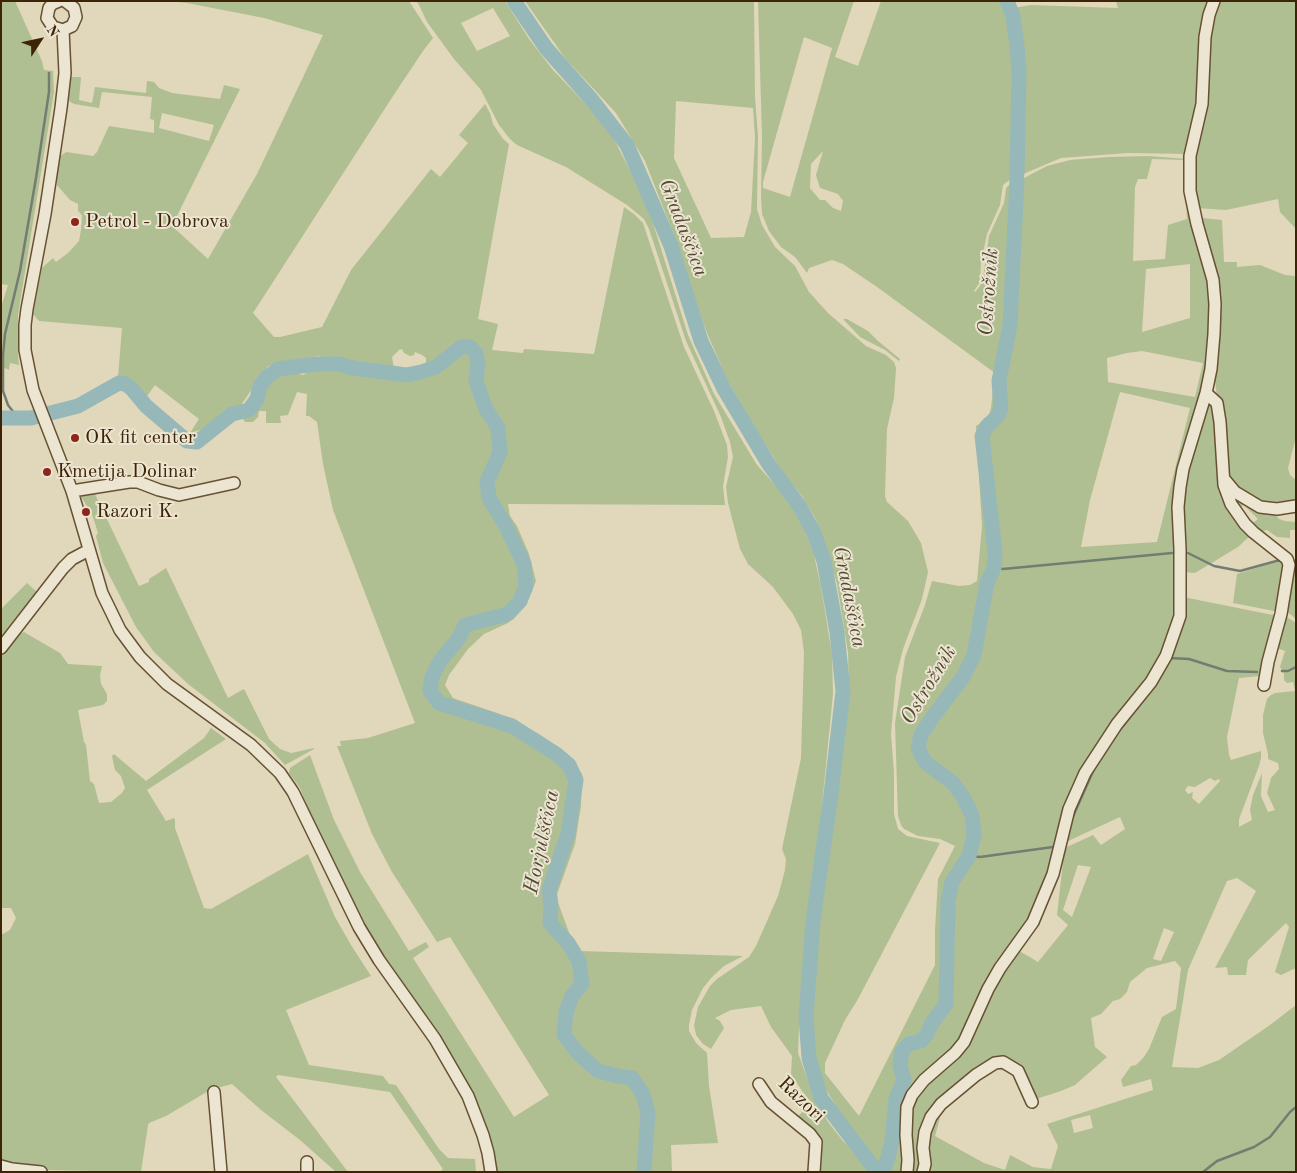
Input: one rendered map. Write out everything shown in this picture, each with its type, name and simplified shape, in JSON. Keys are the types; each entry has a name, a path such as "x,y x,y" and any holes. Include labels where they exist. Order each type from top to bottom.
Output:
{"street":[{"path":"59,1 46,5 49,23 62,30 72,26 75,22 76,12 69,2"},
{"path":"907,1172 907,1107 912,1096 924,1080 955,1053 964,1042 988,989 1000,968 1034,922 1053,874 1069,809 1085,773 1117,724 1151,682 1166,656 1180,616 1178,507 1180,487 1183,469 1206,393 1211,369 1215,304 1213,280 1190,191 1190,156 1202,104 1205,36 1214,1"},
{"path":"62,30 65,74 45,214 25,325 25,350 28,372 38,404 72,492 96,578 109,610 128,643 140,657 167,684 256,750 280,773 293,792 359,927 379,960 435,1039 468,1096 483,1135 491,1172"},
{"path":"1206,393 1217,403 1226,492 1238,515 1253,532 1287,559 1289,565 1281,614 1264,685"},
{"path":"1223,476 1235,492 1260,506 1277,508 1296,506"},
{"path":"72,492 138,482 179,495 234,483"},
{"path":"1,648 63,568 72,559 89,550"},
{"path":"923,1172 925,1164 925,1132 930,1117 941,1104 976,1075 995,1063 1003,1062 1008,1064 1018,1072 1032,1102"},
{"name":"Razori","path":"759,1084 772,1102 810,1134 816,1142 814,1172"},
{"path":"214,1092 221,1172"},
{"path":"1,1166 41,1172"}],"green space":[{"path":"1,1 15,1 42,61 44,70 53,71 54,92 18,315 19,365 10,363 9,370 5,368 1,370 1,307 8,285 1,284"},
{"path":"168,1 409,1 433,38 393,96 253,313 274,337 322,327 351,270 431,169 440,177 468,143 459,135 485,104 493,124 503,139 509,144 478,319 498,324 492,350 523,353 524,349 594,354 624,207 643,223 684,347 714,411 727,445 728,457 723,486 725,505 508,504 510,516 517,526 529,554 536,581 526,605 508,623 484,634 468,649 449,675 445,685 453,698 497,713 539,734 564,751 582,774 581,806 575,844 556,897 571,938 580,951 743,956 724,966 703,988 692,1010 689,1025 689,1031 696,1043 707,1053 709,1086 718,1143 671,1145 672,1172 494,1172 489,1135 474,1097 430,1022 365,930 310,815 300,788 289,773 290,768 310,755 334,820 360,872 409,951 426,942 429,947 413,958 514,1117 549,1095 450,937 437,942 392,872 372,834 337,746 341,746 340,741 368,738 415,723 333,510 323,464 317,422 306,416 307,394 297,392 288,415 280,416 281,423 266,423 266,411 259,411 258,417 253,422 245,422 241,416 254,408 260,400 261,391 277,374 286,371 303,375 312,370 334,366 337,360 318,356 268,366 241,405 233,407 203,429 190,433 199,419 155,385 145,399 128,379 118,377 122,328 39,321 33,314 42,268 53,258 56,262 68,253 79,241 81,230 82,215 78,211 78,204 70,200 57,185 56,174 59,157 66,152 93,156 97,152 109,126 154,133 154,120 150,119 152,97 102,92 99,108 74,104 69,101 70,77 81,77 79,100 92,103 95,87 146,93 147,81 154,82 159,88 172,93 220,99 224,85 240,89 172,226 208,259 257,174 323,35 264,18","holes":["162,113 214,125 209,141 159,128","402,349 404,353 410,356 414,355 415,352 422,355 426,358 426,364 418,369 394,369 392,357"]},
{"path":"415,1 505,1 529,39 553,70 601,120 617,145 647,204 688,335 714,394 757,465 793,509 805,531 814,555 821,587 832,654 833,694 800,1004 798,1053 813,1094 828,1122 858,1156 869,1172 817,1172 820,1143 797,1117 812,1103 791,1074 792,1056 771,1027 761,1006 731,1010 715,1018 720,1021 724,1028 711,1049 703,1044 696,1035 694,1025 698,1007 710,986 749,957 756,946 778,896 786,859 782,849 801,758 804,652 801,630 793,614 773,587 748,564 740,549 728,503 726,487 733,457 730,442 721,417 686,341 649,229 644,219 627,205 566,167 517,145 510,139 499,125 481,90 454,59 427,22 418,3","holes":["493,8 510,36 477,51 461,23"]},
{"path":"525,1 754,1 755,98 758,136 757,209 762,225 775,247 795,266 809,292 828,313 866,346 886,355 894,362 896,368 894,398 887,429 885,496 887,502 908,521 921,543 928,572 922,599 903,649 896,677 891,734 894,772 894,814 898,829 907,836 940,843 858,999 845,1020 825,1063 825,1073 859,1116 935,965 938,879 955,846 940,839 918,836 904,829 901,825 898,816 895,723 905,657 932,581 959,586 970,585 977,581 982,526 976,426 988,418 995,373 843,264 832,260 809,268 807,273 795,257 781,247 769,231 762,214 761,197 762,137 758,1 854,1 835,57 858,66 881,1 1009,1 1013,8 1031,5 1118,8 1116,1 1210,1 1200,89 1187,154 1128,153 1061,158 1015,176 1003,185 1000,205 987,234 981,262 980,282 975,292 983,278 989,236 1004,203 1006,188 1015,179 1022,179 1047,166 1070,160 1149,156 1187,159 1211,284 1208,368 1182,460 1178,609 1164,654 1108,732 1056,849 1037,904 965,1036 913,1086 904,1172 886,1172 848,1125 823,1085 814,1058 812,1008 816,963 816,920 833,826 849,693 848,652 837,584 827,550 815,518 753,425 727,379 691,291 674,235 645,161 616,113 565,58","holes":["804,37 832,48 790,197 763,188 763,182","676,101 753,108 755,138 751,212 744,237 711,238 674,158","823,151 816,175 820,188 838,194 843,201 841,211 833,208 825,200 820,200 810,188 811,164","1152,159 1184,160 1184,193 1187,219 1168,225 1165,259 1133,261 1135,187 1138,179 1147,179","1190,264 1190,318 1142,332 1146,269","1142,351 1203,363 1195,397 1108,382 1107,358","1120,392 1190,408 1157,542 1081,547 1090,500"]},
{"path":"1217,1 1296,1 1296,229 1280,212 1278,199 1226,210 1196,208 1192,175 1206,52"},
{"path":"1202,218 1222,220 1224,262 1237,262 1237,267 1260,265 1285,275 1296,276 1296,437 1288,468 1290,475 1296,480 1296,503 1272,506 1253,500 1226,477 1214,371 1216,342 1199,221"},
{"path":"843,319 847,319 868,331 900,359 899,361 885,350 860,337"},
{"path":"1207,403 1213,404 1219,469 1252,534 1238,547 1195,573 1183,572 1180,498"},
{"path":"93,490 139,586 149,582 149,579 166,568 228,698 244,689 269,739 280,749 291,753 314,749 285,765 265,743 188,684 154,652 136,627 103,563 96,536 98,533 91,511 81,496 83,493"},
{"path":"1230,491 1272,511 1279,519 1296,522 1296,530 1290,530 1290,538 1277,537 1267,530 1255,533 1249,526 1258,519 1244,505 1236,509"},
{"path":"1283,560 1285,563 1279,612 1233,603 1237,574"},
{"path":"1291,567 1296,571 1296,619 1284,609"},
{"path":"27,583 37,592 1,637 1,609"},
{"path":"1183,597 1278,616 1260,676 1239,678 1227,737 1231,760 1261,751 1259,766 1239,819 1239,827 1252,820 1250,810 1253,795 1262,773 1261,796 1268,812 1275,810 1267,793 1271,778 1279,769 1278,763 1268,759 1263,733 1263,715 1267,699 1271,695 1295,691 1293,682 1287,683 1284,680 1284,674 1280,667 1285,651 1274,647 1285,616 1296,623 1296,968 1281,975 1275,972 1289,927 1286,923 1248,960 1246,975 1228,975 1227,967 1215,968 1256,891 1237,878 1227,881 1188,970 1172,1067 1198,1068 1219,1060 1296,1005 1296,1172 925,1172 927,1135 936,1113 940,1118 935,1136 984,1163 1005,1170 1010,1155 1033,1167 1051,1169 1058,1146 1047,1124 1153,1090 1151,1079 1123,1087 1121,1080 1131,1066 1136,1065 1149,1049 1162,1017 1176,1009 1181,968 1175,961 1147,968 1130,982 1127,992 1120,999 1113,1001 1101,1014 1091,1018 1095,1047 1107,1057 1075,1085 1036,1099 1004,1060 926,1118 921,1172 910,1172 911,1108 918,1090 955,1057 1014,951 1021,952 1038,962 1068,925 1057,915 1064,853 1067,847 1093,835 1101,845 1125,829 1120,817 1066,842 1068,821 1096,759 1155,679","holes":["1210,778 1215,781 1219,779 1220,781 1199,804 1192,798 1193,792 1188,794 1185,790 1188,786 1195,787","1078,865 1091,867 1072,917 1063,910","1164,928 1174,932 1161,961 1153,959","1090,1115 1093,1128 1074,1133 1071,1120"]},
{"path":"24,632 60,653 68,664 102,666 101,684 107,694 107,701 103,705 78,710 86,745 90,781 94,784 99,803 111,802 125,788 121,776 115,770 112,756 114,754 146,781 204,738 211,728 226,739 147,790 166,821 174,818 175,820 175,828 204,908 211,909 308,854 335,917 371,976 286,1010 309,1065 383,1076 389,1084 396,1085 439,1149 448,1158 475,1159 476,1172 440,1172 443,1169 390,1092 278,1075 276,1077 348,1172 336,1172 232,1084 210,1090 166,1116 149,1123 141,1172 17,1168 1,1163 1,935 10,930 16,918 11,908 1,908 1,655 15,636"}],"waterway":[{"name":"Gradaščica","path":"514,1 546,48 592,100 627,145 671,246 701,341 724,389 768,463 800,507 813,531 824,561 837,632 843,691 813,921 806,1017 809,1058 821,1098 877,1172"},
{"name":"Ostrožnik","path":"1007,1 1013,16 1019,72 1017,174"},
{"path":"18,418 8,405 3,391 3,355 5,334 20,271 36,178 49,92 49,73"},
{"name":"Ostrožnik","path":"884,1172 892,1142 896,1099 904,1080 900,1066 902,1051 909,1044 921,1041 946,1004 948,901 952,882 969,856 974,835 972,815 963,797 953,783 925,762 918,748 921,735 963,677 974,655 987,583 994,568 995,552 982,436 987,426 998,416 1001,408 999,381 1010,325 1017,180"},
{"name":"Horjulščica","path":"1,418 31,418 78,406 119,383 131,388 146,406 187,441 197,442 232,414 249,410 257,399 260,386 267,377 278,369 317,364 339,364 353,368 406,375 436,367 461,347 470,347 476,353 478,365 476,381 486,409 498,428 500,452 487,482 489,498 506,526 524,564 526,586 520,601 508,614 465,625 459,638 440,661 432,677 430,691 439,703 512,726 556,754 569,765 576,780 568,834 549,890 551,905 550,923 568,943 579,961 582,984 572,996 566,1012 564,1035 578,1053 598,1071 632,1078 643,1094 648,1113 644,1172"},
{"path":"994,568 1003,569 1172,553"},
{"path":"1188,553 1214,566 1240,571 1280,560"},
{"path":"1169,660 1170,658 1189,659 1227,671 1257,672"},
{"path":"1282,671 1288,671 1296,667"},
{"path":"1119,731 1148,694"},
{"path":"1071,821 1094,769"},
{"path":"969,856 980,857 1053,847"},
{"path":"1203,1172 1217,1161 1254,1147 1270,1137 1296,1107"}],"place":[{"name":"Petrol - Dobrova","path":"75,222"},
{"name":"OK fit center","path":"75,438"},
{"name":"Kmetija Dolinar","path":"47,472"},
{"name":"Razori K.","path":"86,512"}]}
